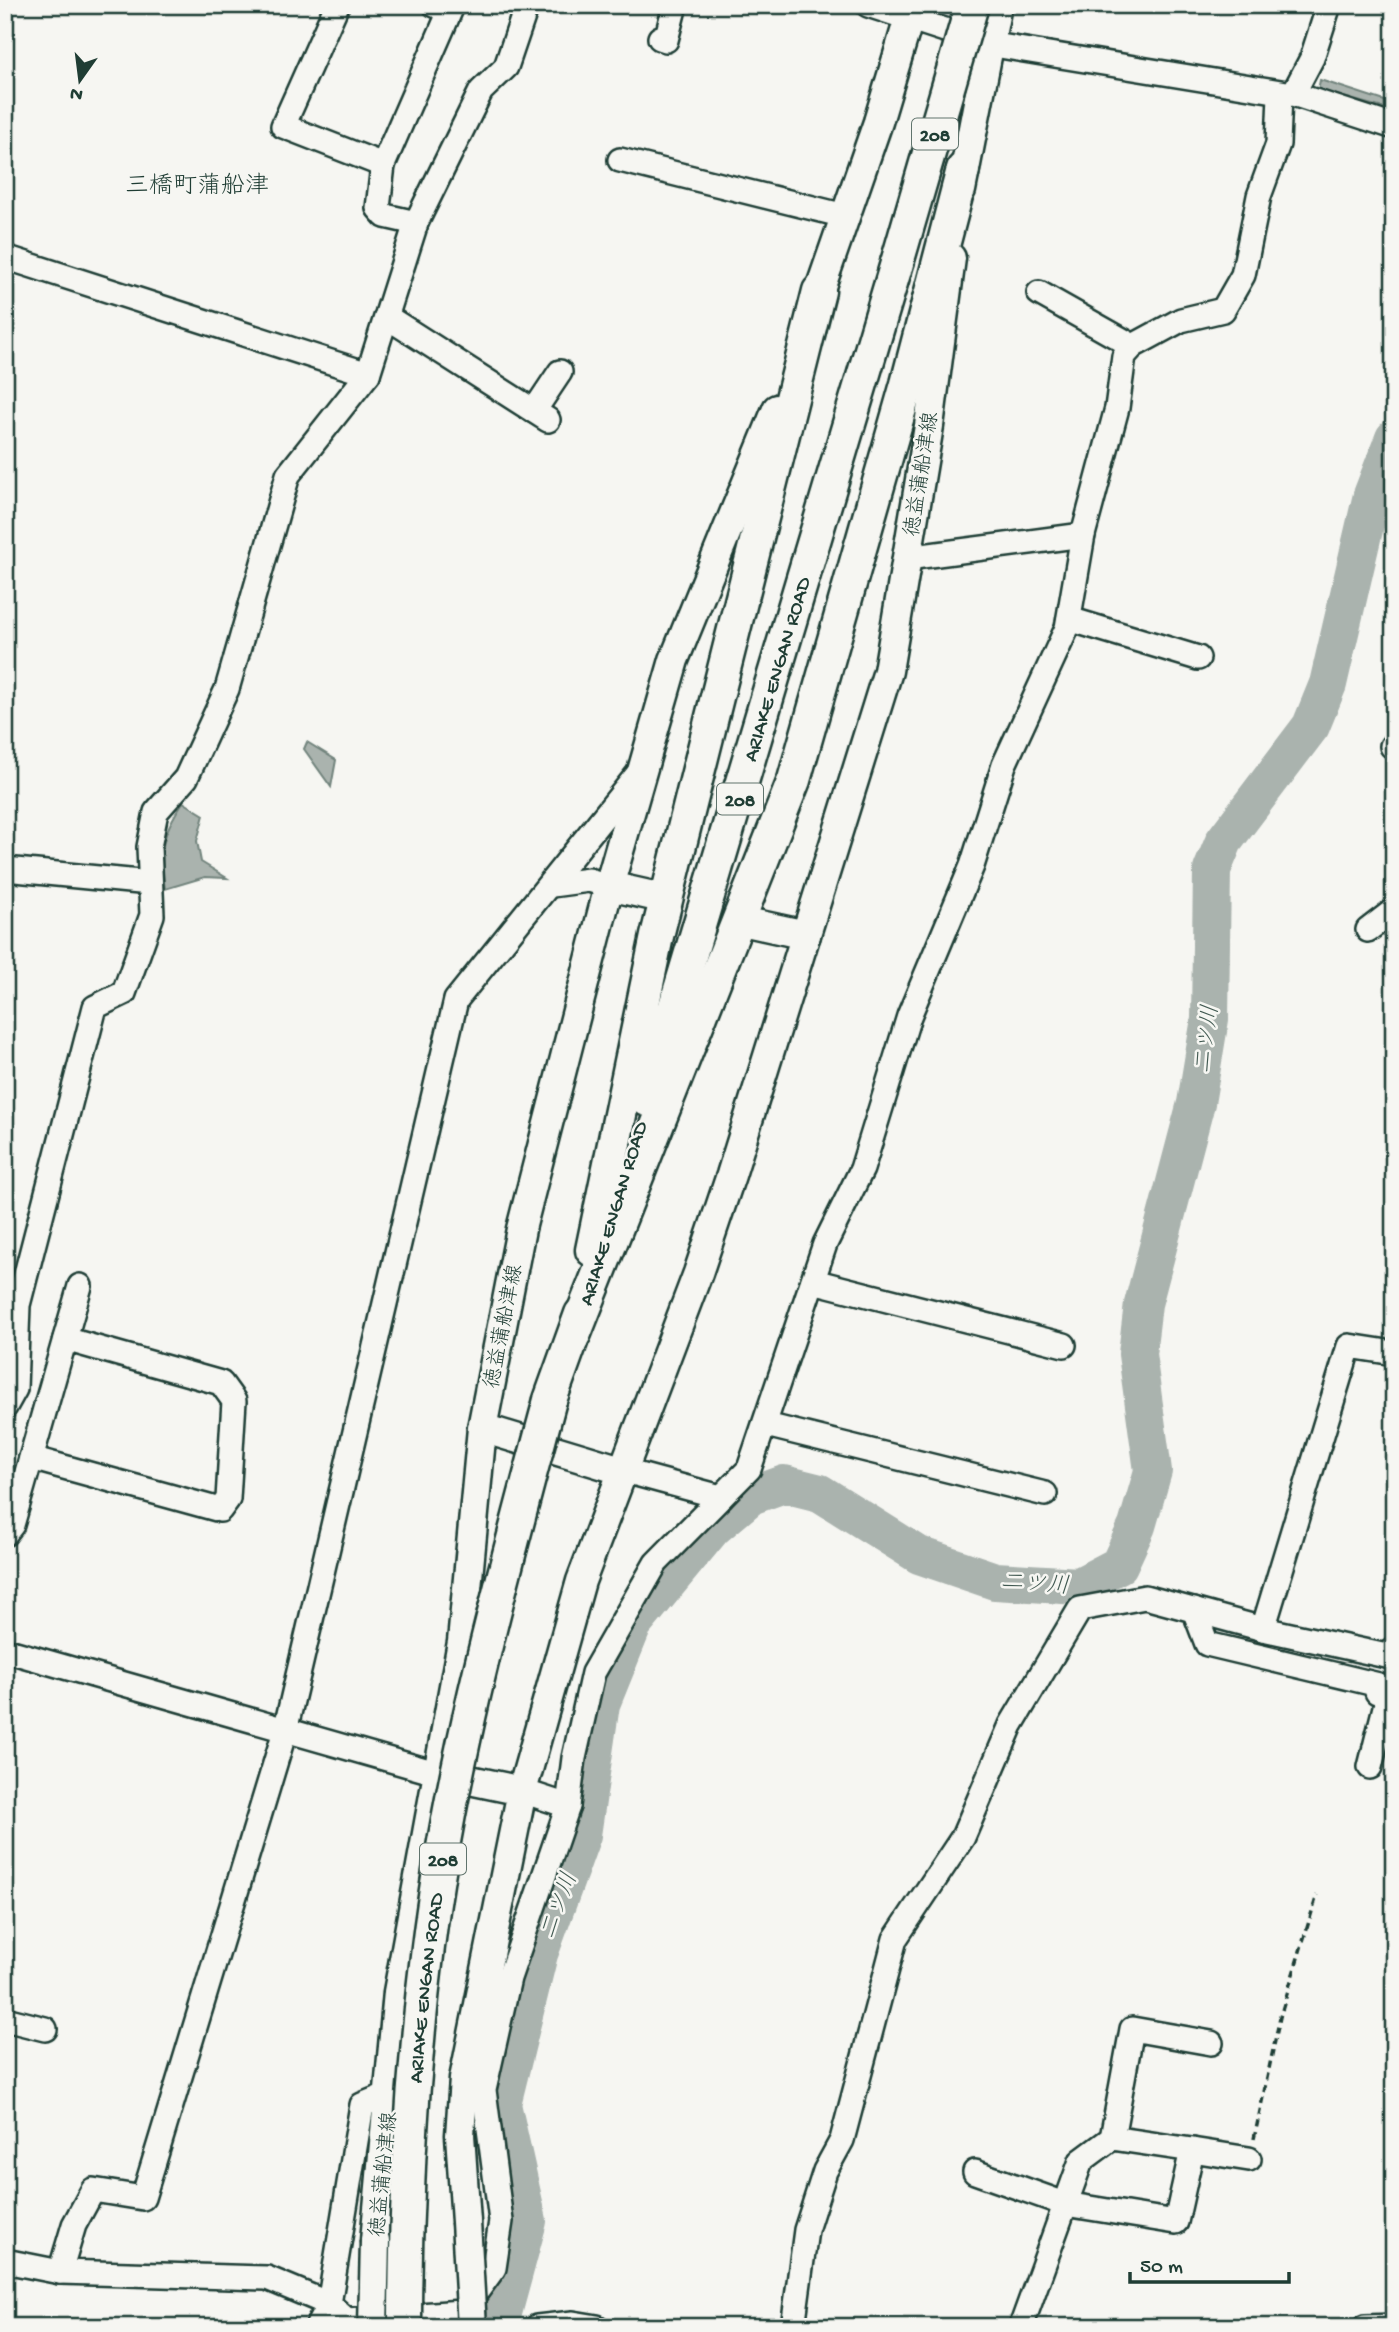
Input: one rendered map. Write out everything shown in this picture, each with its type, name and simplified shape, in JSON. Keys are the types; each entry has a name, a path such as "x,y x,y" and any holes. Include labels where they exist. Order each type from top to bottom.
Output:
{"highway":[{"name":"ARIAKE ENGAN ROAD","path":"405,2327 408,2168 428,1945 472,1708 575,1333 733,822 972,5"},
{"path":"575,1333 794,779 907,384 963,169"},
{"path":"575,1333 657,936 819,291"},
{"name":"ARIAKE ENGAN ROAD","path":"418,2327 417,2210 425,2087 441,1945 465,1799 486,1698 556,1402"}],"main road":[{"name":"徳益蒲船津線","path":"472,2327 460,2136 464,2079 522,1791 581,1581 698,1273 888,671 929,426 963,169 997,5"},
{"name":"徳益蒲船津線","path":"373,2327 375,2241 391,2093 398,1992 461,1642 482,1428 521,1228 609,886 674,660 769,432 878,122 910,13"},
{"path":"609,886 649,895"},
{"path":"751,923 806,935"},
{"path":"482,1428 621,1470"},
{"path":"436,1773 522,1791"}],"street":[{"path":"337,5 283,125 383,165"},
{"path":"416,223 385,216 378,208 383,165 450,11 435,5"},
{"path":"5,1408 15,1389 18,1306 95,1007 124,993 152,915 149,847 156,811 186,778 227,689 288,475 368,374 416,223 481,91 506,66 527,5"},
{"path":"660,38 666,40 675,5"},
{"path":"868,5 910,13 988,44 1287,94 1394,127"},
{"path":"5,2261 60,2272 267,2278 329,2304 347,2320 462,2312 494,2268 501,2221 484,2090 509,1978 568,1805 574,1758 593,1673 656,1563 749,1469 825,1244 862,1169 909,1016 972,866 1004,765 1068,628 1083,535 1117,408 1124,356 1133,346 1181,320 1223,310 1243,275 1259,197 1278,144 1287,94 1312,58 1329,5"},
{"path":"620,160 845,216"},
{"path":"5,257 368,374"},
{"path":"1039,293 1133,346"},
{"path":"387,317 541,415 560,372"},
{"path":"907,558 1083,535"},
{"path":"1069,619 1198,657"},
{"path":"60,2272 74,2225 93,2190 142,2198 285,1731 456,1000 552,885 643,768"},
{"path":"5,869 150,883"},
{"path":"552,885 589,880 609,886"},
{"path":"1368,930 1393,906"},
{"path":"813,1281 1064,1345"},
{"path":"5,1534 12,1525 80,1286"},
{"path":"31,1458 220,1510 228,1499 234,1401 221,1383 65,1339"},
{"path":"1263,1629 1349,1346 1394,1353"},
{"path":"766,1425 1045,1494"},
{"path":"621,1470 721,1497"},
{"path":"793,2327 806,2230 825,2171 842,2140 895,1939 963,1837 1011,1725 1080,1609 1146,1597 1263,1629 1391,1657 1394,1648"},
{"path":"1194,1610 1207,1644 1379,1685 1377,1692 1388,1695 1370,1767"},
{"path":"5,1650 436,1773"},
{"path":"522,1791 568,1805"},
{"path":"5,2019 45,2029"},
{"path":"1021,2327 1081,2161 1112,2138 1132,2029 1211,2043"},
{"path":"317,2327 329,2304 362,2105 391,2093"},
{"path":"1112,2138 1249,2160"},
{"path":"975,2172 1065,2204 1176,2222 1192,2150"},
{"path":"537,2327 573,2323 597,2327"},
{"path":"1365,2327 1394,2326"}],"path":[{"path":"1249,2160 1280,2017 1317,1895"}],"shaded area":[{"path":"1320,80 1394,104 1394,111 1318,90"},
{"path":"307,742 336,760 331,787 304,749"},
{"path":"183,802 204,815 197,841 201,862 227,878 205,877 165,889 162,864 164,843 170,824"}],"waterway":[{"name":"二ツ川","path":"472,2327 503,2313 528,2221 502,2104 539,1954 582,1835 601,1704 633,1625 713,1528 751,1496 784,1484 820,1493 919,1555 995,1581 1079,1586 1119,1565 1137,1526 1153,1471 1137,1354 1143,1304 1196,1103 1210,1019 1212,870 1224,841 1311,726 1328,684 1372,495 1394,438"}],"tunnel":[{"path":"649,895 751,923"}],"district":[{"name":"三橋町蒲船津","path":"197,184"}]}
